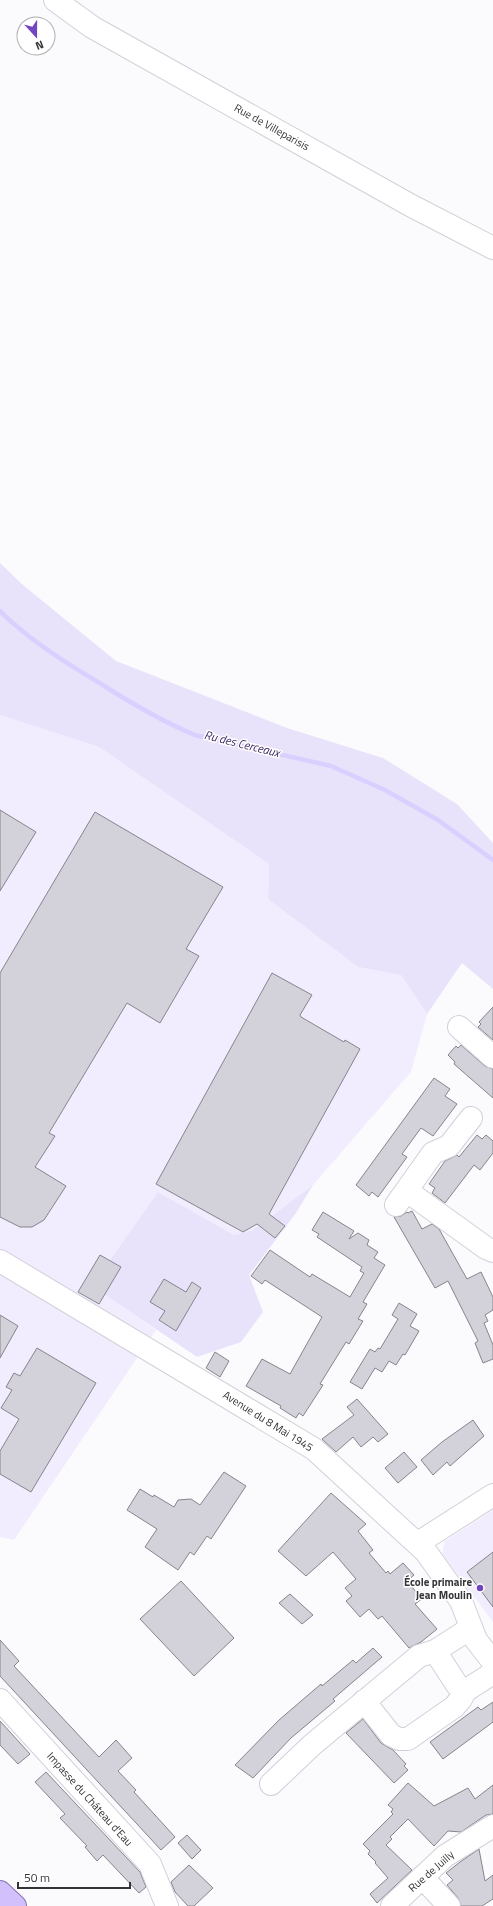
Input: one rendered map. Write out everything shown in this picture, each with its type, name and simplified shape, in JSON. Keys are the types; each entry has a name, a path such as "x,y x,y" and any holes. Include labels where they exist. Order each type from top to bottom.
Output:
{"main road":[{"path":"0,1892 15,1906"}],"street":[{"name":"Rue de Villeparisis","path":"55,0 92,27 410,205 493,248"},
{"path":"459,1027 493,1057"},
{"path":"471,1118 449,1146 433,1153 401,1198 493,1251"},
{"name":"Avenue du 8 Mai 1945","path":"0,1261 314,1449 418,1543 426,1552 461,1601 470,1628 484,1652 493,1662"},
{"path":"418,1543 493,1495"},
{"path":"271,1784 312,1744 419,1656 435,1651 470,1628"},
{"path":"435,1651 457,1685 465,1691"},
{"path":"364,1701 391,1735 399,1739 408,1739 454,1707 461,1699 465,1691 493,1673"},
{"name":"Impasse du Château d'Eau","path":"0,1700 150,1864 167,1906"},
{"name":"Rue de Juilly","path":"392,1906 445,1856 493,1826"},
{"path":"422,1877 449,1906"}],"shaded area":[{"path":"0,563 23,585 116,661 287,728 383,758 457,804 493,843 493,989 462,963 427,1014 401,975 358,967 268,899 269,864 99,747 0,715"},
{"path":"0,715 99,747 269,864 268,899 358,967 401,975 427,1014 411,1072 313,1185 253,1230 234,1235 158,1192 93,1286 156,1330 14,1540 0,1537"},
{"path":"313,1185 296,1213 249,1275 263,1312 241,1342 197,1357 92,1286 158,1192 234,1235 253,1230"},
{"name":"École primaire Jean Moulin","path":"493,1510 493,1622 442,1554 445,1541"}],"building":[{"path":"0,810 36,832 0,891"},
{"path":"95,812 223,887 186,949 199,956 160,1023 127,1003 49,1133 55,1136 35,1167 66,1186 44,1220 32,1227 20,1227 0,1217 0,973"},
{"path":"272,973 312,995 300,1015 301,1017 344,1042 345,1040 360,1049 269,1214 285,1226 275,1238 257,1224 243,1232 156,1184"},
{"path":"493,1007 493,1040 478,1027 481,1024 479,1022"},
{"path":"461,1045 485,1066 493,1069 493,1098 454,1064 455,1062 448,1055 456,1046 458,1048"},
{"path":"434,1078 450,1089 445,1096 457,1104 433,1136 421,1128 402,1154 407,1157 378,1197 372,1192 369,1196 356,1185"},
{"path":"477,1135 482,1139 486,1135 493,1141 493,1153 480,1170 474,1165 445,1203 432,1193 435,1188 429,1184 445,1161 457,1155 459,1157"},
{"path":"412,1211 422,1229 432,1224 439,1229 467,1279 481,1272 493,1297 493,1310 485,1315 488,1321 484,1323 493,1345 493,1359 483,1363 475,1343 478,1341 448,1281 435,1288 394,1217 401,1216"},
{"path":"323,1212 354,1231 349,1239 358,1233 369,1240 367,1245 378,1252 374,1258 385,1265 363,1302 367,1304 358,1319 363,1321 349,1344 346,1342 320,1384 323,1385 303,1416 299,1413 296,1418 280,1408 281,1406 246,1386 262,1359 290,1374 322,1317 265,1280 262,1284 251,1276 270,1250 310,1277 312,1274 350,1297 364,1273 360,1271 362,1267 317,1237 319,1234 312,1230"},
{"path":"100,1255 121,1267 99,1304 78,1292"},
{"path":"164,1279 186,1292 192,1282 201,1288 176,1331 159,1320 165,1311 150,1302"},
{"path":"399,1303 417,1314 410,1326 419,1331 405,1355 403,1354 396,1365 389,1361 382,1372 375,1368 362,1389 350,1382 370,1349 375,1352 378,1348 380,1349 398,1319 392,1315"},
{"path":"0,1315 18,1326 0,1358"},
{"path":"37,1348 96,1383 31,1492 0,1474 0,1451 19,1419 1,1408 12,1390 6,1387 14,1373 20,1376"},
{"path":"215,1352 229,1361 220,1377 206,1368"},
{"path":"357,1399 388,1434 378,1442 373,1437 361,1447 353,1437 336,1452 322,1439 354,1415 347,1407"},
{"path":"473,1420 484,1436 450,1466 447,1462 433,1475 421,1460 442,1442"},
{"path":"404,1452 417,1467 398,1483 385,1468"},
{"path":"224,1472 246,1486 211,1539 207,1536 194,1555 190,1552 178,1570 145,1547 157,1529 127,1510 140,1489 153,1497 154,1495 174,1507 178,1500 191,1499 200,1505"},
{"path":"331,1493 366,1524 358,1531 373,1550 369,1553 386,1573 388,1571 390,1574 403,1563 414,1575 407,1581 422,1599 415,1604 437,1629 421,1642 409,1648 382,1616 378,1619 369,1609 360,1617 346,1601 352,1596 345,1588 356,1579 333,1552 306,1576 278,1551"},
{"path":"493,1552 493,1607 467,1572"},
{"path":"181,1581 234,1638 194,1676 140,1619"},
{"path":"290,1594 313,1615 302,1624 279,1603"},
{"path":"0,1640 19,1661 14,1666 99,1757 116,1740 132,1758 118,1771 136,1790 134,1792 175,1837 161,1850 0,1676"},
{"path":"373,1648 382,1657 333,1699 335,1701 291,1738 253,1778 235,1765 279,1720 321,1684 322,1686 353,1660 356,1663"},
{"path":"493,1702 493,1722 443,1759 430,1742 478,1707 481,1710"},
{"path":"363,1719 381,1743 393,1750 406,1764 404,1766 408,1770 394,1783 346,1733"},
{"path":"0,1721 30,1754 18,1764 0,1745"},
{"path":"46,1772 140,1872 146,1887 139,1893 103,1855 97,1861 85,1847 87,1846 60,1818 65,1814 35,1782"},
{"path":"408,1783 434,1806 468,1788 475,1799 493,1785 493,1814 486,1815 461,1832 448,1831 434,1846 408,1819 390,1837 392,1839 386,1845 412,1870 377,1903 370,1894 388,1878 368,1854 370,1851 363,1844 393,1814 391,1812 393,1809 388,1805"},
{"path":"187,1835 201,1850 192,1859 178,1843"},
{"path":"479,1849 485,1881 493,1875 493,1899 482,1906 461,1906 458,1898 447,1885 453,1880 446,1873"},
{"path":"189,1865 213,1888 194,1906 188,1906 175,1892 171,1882"}],"waterway":[{"name":"Ru des Cerceaux","path":"0,611 22,631 59,658 133,704 170,724 195,735 331,766 385,790 438,820 493,860"}],"place":[{"name":"École primaire Jean Moulin","path":"480,1588"}]}
